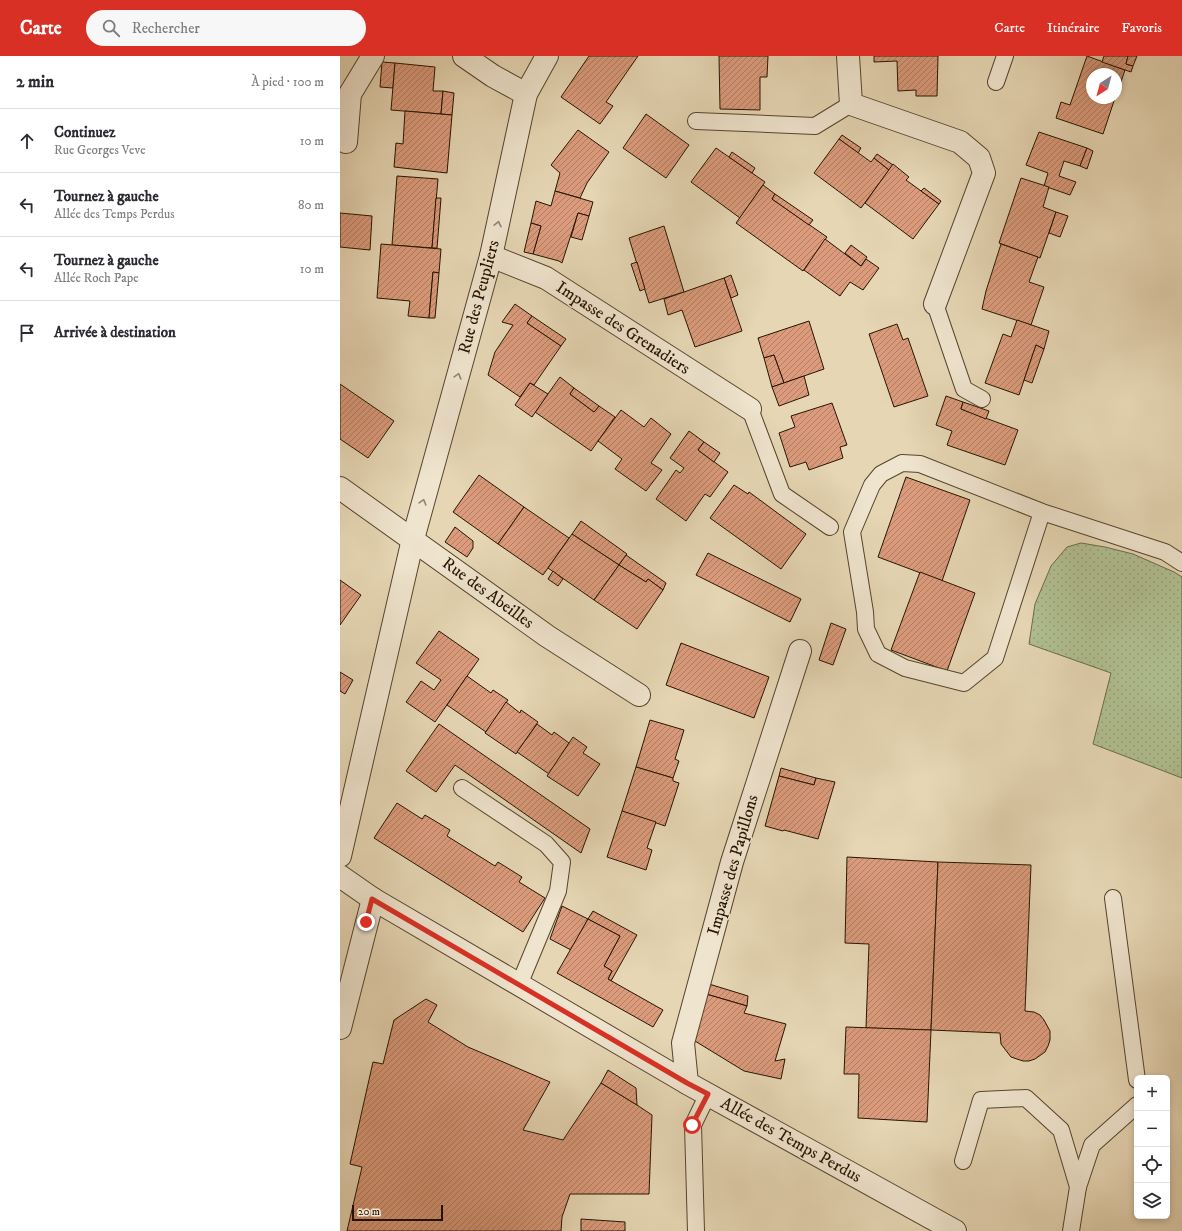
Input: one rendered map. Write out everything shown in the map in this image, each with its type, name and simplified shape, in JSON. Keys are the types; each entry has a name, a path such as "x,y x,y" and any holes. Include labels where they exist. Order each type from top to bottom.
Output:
{"street":[{"path":"346,142 350,94 373,56"},
{"path":"464,56 493,76 526,94"},
{"name":"Rue des Peupliers","path":"340,856 413,539 491,256 526,94 546,56"},
{"path":"848,56 851,104 960,142 979,158 984,173 935,304"},
{"name":"Impasse des Grenadiers","path":"491,256 546,278 750,409"},
{"name":"Rue des Abeilles","path":"340,488 547,636 639,695"},
{"name":"Impasse des Papillons","path":"687,1083 682,1043 732,862 800,651"},
{"name":"Allée des Temps Perdus","path":"340,876 372,899 687,1083 955,1231"},
{"path":"340,1028 372,899"}],"lane":[{"path":"996,82 1005,56"},
{"path":"696,121 815,126 851,104"},
{"path":"935,304 964,389 982,399"},
{"path":"750,409 782,494 830,527"},
{"path":"1042,512 995,658 964,683 905,668 878,654 866,629 865,612 852,532 872,485 881,474 902,463 920,464 1042,512 1165,552 1182,563"},
{"path":"462,788 546,844 562,862 558,891 519,985"},
{"path":"1113,898 1136,1075"},
{"path":"696,1231 692,1125 708,1094"},
{"path":"963,1161 981,1100 1026,1098 1061,1130 1078,1187"},
{"path":"1071,1231 1078,1187 1092,1145 1134,1108"}],"green space":[{"path":"1081,543 1133,554 1182,577 1182,778 1093,744 1111,673 1029,644 1035,604 1051,566 1067,547"}],"building":[{"path":"589,56 638,56 606,102 613,106 600,124 561,97"},
{"path":"719,56 768,56 767,77 760,77 760,110 720,109"},
{"path":"874,56 938,56 937,96 916,96 916,90 898,91 897,61 874,62"},
{"path":"1087,56 1120,68 1086,68 1086,104 1113,104 1103,134 1056,118 1061,102 1070,105"},
{"path":"1104,56 1128,56 1126,64 1133,66 1131,72 1102,62"},
{"path":"1128,56 1137,56 1133,66 1126,64"},
{"path":"382,62 395,63 393,88 380,87"},
{"path":"395,63 435,67 433,91 443,91 441,114 391,110"},
{"path":"1122,69 1125,70 1122,79"},
{"path":"443,91 454,93 452,115 441,114"},
{"path":"405,111 452,115 447,173 394,167 396,143 403,144"},
{"path":"646,114 689,145 666,178 623,148"},
{"path":"578,130 609,152 587,183 580,198 555,191 560,173 551,165"},
{"path":"1039,132 1087,148 1080,166 1064,161 1059,176 1076,182 1070,195 1044,186 1048,173 1026,165"},
{"path":"842,135 861,148 858,153 839,139"},
{"path":"839,139 871,162 874,158 889,170 861,208 814,173"},
{"path":"716,148 765,182 740,218 691,182"},
{"path":"1087,148 1093,151 1087,169 1080,166"},
{"path":"732,152 755,168 752,173 729,157"},
{"path":"877,154 893,165 889,170 874,158"},
{"path":"893,164 909,177 906,180 939,204 913,239 865,203"},
{"path":"397,176 438,179 432,248 392,245"},
{"path":"1021,178 1049,187 1043,207 1056,212 1040,258 999,243"},
{"path":"763,185 775,194 772,199 827,237 803,271 736,223"},
{"path":"924,188 941,201 939,204 921,191"},
{"path":"555,191 593,202 589,216 578,213 562,263 533,254 541,226 531,223 536,201 551,206"},
{"path":"775,194 813,220 809,225 772,199"},
{"path":"436,198 441,198 437,248 432,248"},
{"path":"1056,212 1068,216 1060,237 1049,233"},
{"path":"340,213 372,216 370,250 340,247"},
{"path":"578,213 589,216 582,240 571,237"},
{"path":"531,223 541,226 533,254 524,252"},
{"path":"664,226 684,292 649,303 629,238"},
{"path":"825,239 861,266 866,259 879,268 863,290 850,282 840,296 804,270"},
{"path":"381,244 441,249 439,273 433,272 429,318 408,316 410,301 377,298"},
{"path":"1001,244 1038,257 1029,282 1044,287 1031,325 982,309 986,291"},
{"path":"851,245 867,257 861,266 845,253"},
{"path":"637,262 645,289 640,291 631,264"},
{"path":"433,272 439,273 435,318 429,318"},
{"path":"731,275 738,295 731,298 724,278"},
{"path":"724,278 742,331 695,347 682,310 668,315 664,299"},
{"path":"515,304 532,316 527,323 561,346 534,385 530,383 520,397 488,375 495,352 513,325 502,322"},
{"path":"532,316 566,339 561,346 527,323"},
{"path":"1017,320 1049,331 1044,349 1036,345 1019,395 985,383 1003,334 1011,337"},
{"path":"809,321 824,369 784,383 774,355 764,358 758,338"},
{"path":"897,324 903,340 908,338 928,396 894,407 869,334"},
{"path":"1036,345 1044,349 1032,383 1024,380"},
{"path":"774,355 784,383 772,387 764,358"},
{"path":"804,376 809,395 779,406 772,387"},
{"path":"560,377 574,388 570,394 594,412 599,406 615,417 591,451 535,412"},
{"path":"530,383 548,394 532,417 515,405"},
{"path":"340,384 394,421 368,458 340,439"},
{"path":"574,388 599,406 594,412 570,394"},
{"path":"946,396 963,402 961,409 1018,430 1005,465 947,445 952,431 936,425"},
{"path":"963,402 989,411 986,419 961,409"},
{"path":"832,403 847,445 840,447 843,458 809,470 806,462 790,467 779,433 795,427 791,416"},
{"path":"621,410 644,427 651,418 671,434 651,463 662,470 646,491 615,469 622,459 598,441"},
{"path":"689,431 704,442 698,450 728,472 710,497 705,494 686,521 656,499 676,470 680,473 684,468 670,458"},
{"path":"704,442 720,453 714,462 698,450"},
{"path":"479,475 524,507 498,544 453,512"},
{"path":"906,477 970,500 942,581 878,557"},
{"path":"734,485 748,494 749,492 806,534 781,569 710,518"},
{"path":"524,507 569,538 543,575 498,544"},
{"path":"581,521 627,554 619,565 572,534"},
{"path":"455,527 473,541 473,548 467,557 445,542"},
{"path":"572,534 619,565 594,600 548,568"},
{"path":"708,553 801,599 790,622 696,575"},
{"path":"626,555 666,583 663,590 648,579 646,582 619,565"},
{"path":"619,565 646,582 648,579 663,590 637,629 594,600"},
{"path":"553,571 563,579 558,586 548,579"},
{"path":"920,572 975,593 947,671 891,650"},
{"path":"340,580 361,595 340,625"},
{"path":"831,623 846,629 833,665 819,660"},
{"path":"439,631 479,659 435,722 406,702 421,681 434,690 441,680 416,663"},
{"path":"681,643 769,677 754,718 666,685"},
{"path":"340,672 353,680 345,694 340,691"},
{"path":"467,676 491,693 493,690 508,700 486,732 447,705"},
{"path":"506,702 520,713 521,710 538,722 516,754 485,733"},
{"path":"650,720 684,730 675,759 679,761 673,778 636,767"},
{"path":"439,724 590,829 581,853 455,765 436,792 406,771"},
{"path":"537,724 552,735 554,732 569,743 549,774 517,752"},
{"path":"573,737 587,747 583,753 600,764 578,796 547,776"},
{"path":"636,767 673,778 673,781 679,783 665,826 622,811"},
{"path":"781,768 816,778 814,785 779,776"},
{"path":"779,776 814,785 816,778 835,782 818,839 765,826"},
{"path":"397,803 422,819 425,815 450,830 447,836 495,866 498,862 522,877 519,882 545,898 523,932 374,838"},
{"path":"622,811 656,822 647,848 652,850 646,870 607,857"},
{"path":"847,857 938,862 931,1030 866,1028 869,944 845,943"},
{"path":"938,862 1031,865 1025,1011 1034,1012 1040,1015 1050,1031 1050,1040 1045,1052 1035,1059 1023,1061 1011,1057 1001,1044 1000,1033 931,1030"},
{"path":"562,906 588,919 571,950 550,939"},
{"path":"593,911 637,935 611,981 608,979 612,971 604,966 620,936 588,919"},
{"path":"588,919 620,936 604,966 612,971 608,979 663,1010 653,1027 557,973"},
{"path":"709,984 748,996 747,1006 706,994"},
{"path":"706,994 747,1006 744,1013 786,1024 775,1061 785,1059 781,1079 744,1071 695,1041"},
{"path":"426,999 437,1005 428,1022 468,1047 550,1082 523,1130 563,1140 601,1083 652,1115 649,1194 570,1194 562,1217 561,1231 347,1231 362,1167 350,1164 373,1062 383,1064 394,1020"},
{"path":"846,1027 931,1030 927,1122 858,1118 859,1074 844,1074"},
{"path":"608,1070 636,1088 637,1105 601,1083"},
{"path":"581,1219 625,1222 625,1231 581,1231"}],"route":[{"path":"366,922 372,899 708,1094 692,1125"}]}
